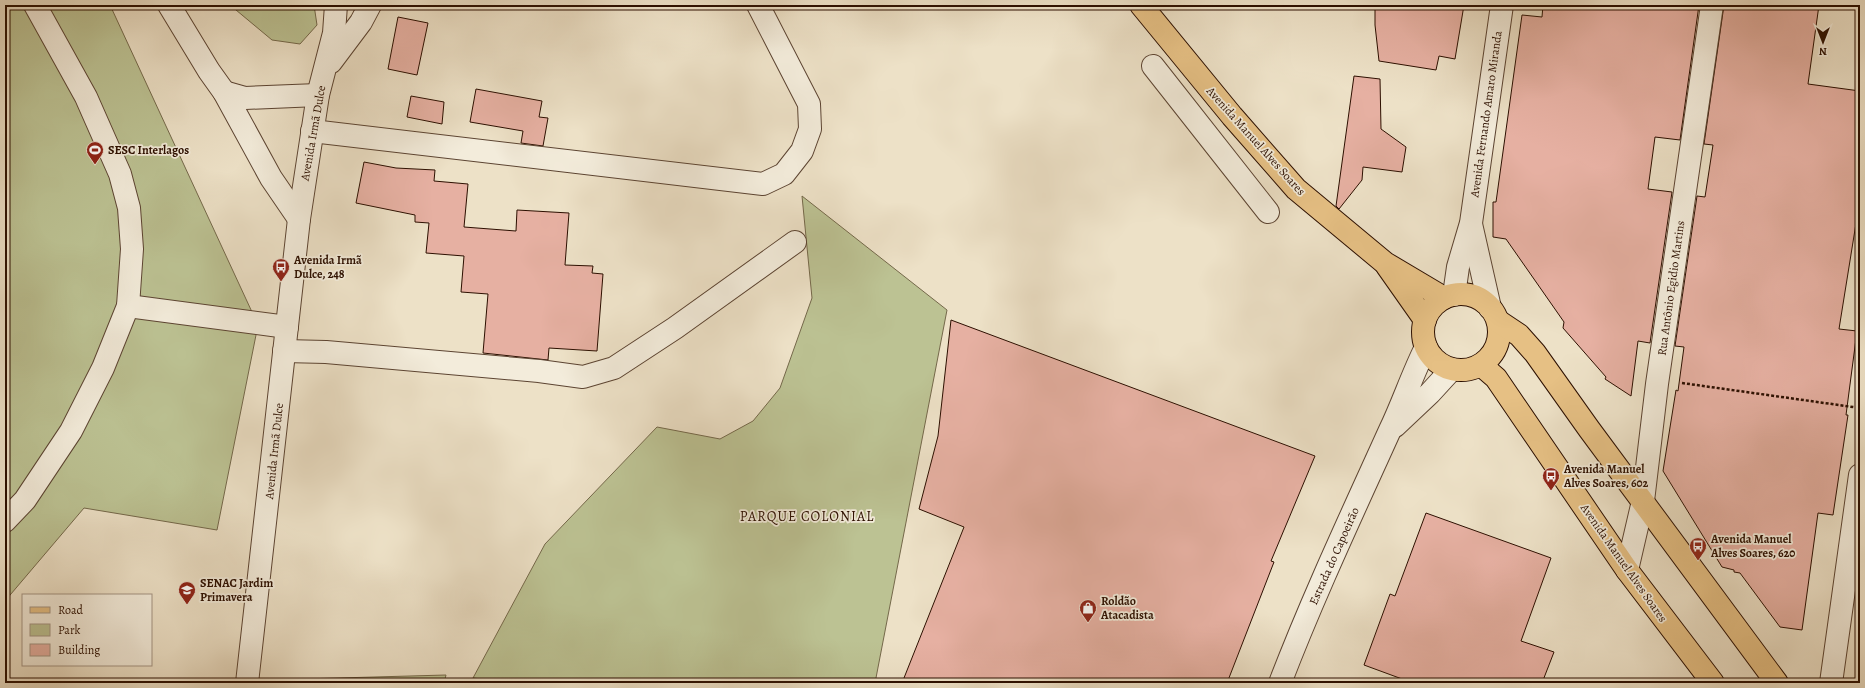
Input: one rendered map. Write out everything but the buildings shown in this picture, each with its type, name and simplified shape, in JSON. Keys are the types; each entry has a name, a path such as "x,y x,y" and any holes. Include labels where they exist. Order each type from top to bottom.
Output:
{"main road":[{"name":"Avenida Manuel Alves Soares","path":"1140,5 1232,116 1296,189 1385,263 1449,297"},
{"name":"Avenida Manuel Alves Soares","path":"1385,263 1425,320"},
{"path":"1494,315 1499,334 1496,346 1490,357 1480,365 1466,370 1452,369 1436,361 1426,347 1423,334 1425,320 1429,311 1449,297 1468,295 1480,299 1494,315 1519,336 1535,353 1589,430 1777,683"},
{"name":"Avenida Manuel Alves Soares","path":"1480,365 1496,378 1627,570 1712,683"}],"street":[{"path":"5,521 25,500 71,431 103,368 128,306 132,250 129,208 120,174 86,97 35,5"},
{"path":"169,5 224,92 271,178 299,219"},
{"name":"Avenida Irmã Dulce","path":"247,683 299,219 318,95 334,33 336,5"},
{"name":"Avenida Irmã Dulce","path":"325,70 361,22 370,5"},
{"path":"312,132 764,184 784,174 802,151 810,129 809,104 758,5"},
{"name":"Avenida Fernando Amaro Miranda","path":"1449,297 1470,223 1502,5"},
{"name":"Rua Antônio Egidio Martins","path":"1627,570 1643,501 1657,384 1712,5"},
{"path":"1153,66 1268,212"},
{"path":"224,92 245,98 318,95"},
{"name":"Avenida Fernando Amaro Miranda","path":"1470,223 1494,315"},
{"path":"284,351 326,352 539,371 583,377 614,368 675,328 795,242"},
{"path":"128,306 287,328"},
{"name":"Estrada do Capoeirão","path":"1280,683 1298,636 1391,430 1411,377 1426,347"},
{"name":"Estrada do Capoeirão","path":"1391,430 1430,393 1452,369"},
{"path":"1831,683 1860,475"}],"path":[{"path":"1657,384 1680,383 1860,408"}],"green space":[{"name":"SESC Interlagos","path":"5,5 110,5 258,325 217,530 84,508 5,601"},
{"path":"230,5 314,5 317,25 300,44 272,40"},
{"path":"802,196 947,310 875,683 517,683 473,678 545,544 657,427 720,439 753,421 780,388 812,298"},
{"path":"446,675 444,683 266,683 266,680"}],"place":[{"name":"SESC Interlagos","path":"95,165"},
{"name":"Avenida Irmã Dulce, 248","path":"281,282"},
{"name":"Avenida Manuel Alves Soares, 602","path":"1551,491"},
{"name":"Avenida Manuel Alves Soares, 620","path":"1698,561"},
{"name":"SENAC Jardim Primavera","path":"187,605"},
{"name":"Roldão Atacadista","path":"1088,623"}],"district":[{"name":"PARQUE COLONIAL","path":"807,516"}]}
